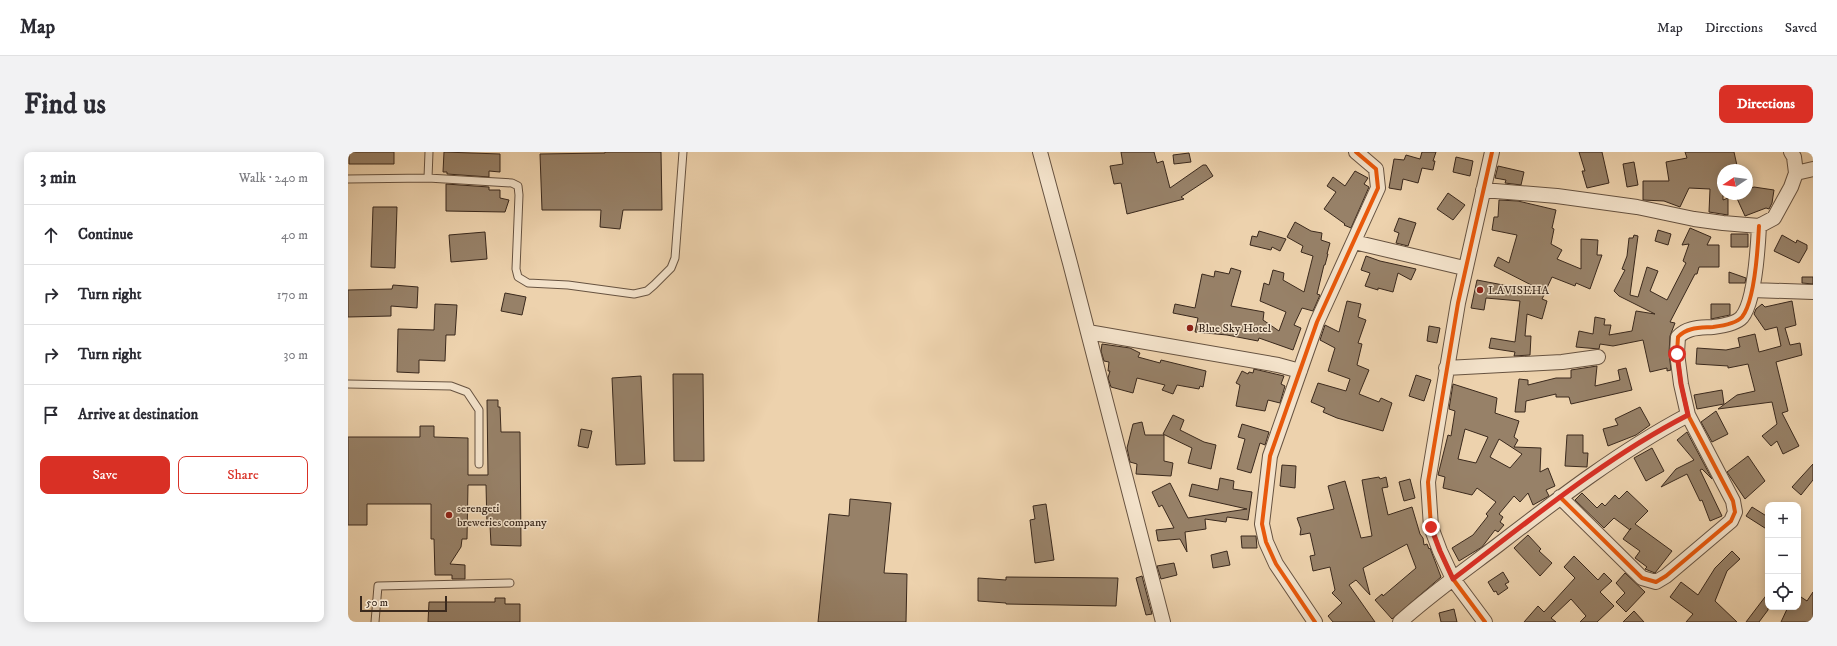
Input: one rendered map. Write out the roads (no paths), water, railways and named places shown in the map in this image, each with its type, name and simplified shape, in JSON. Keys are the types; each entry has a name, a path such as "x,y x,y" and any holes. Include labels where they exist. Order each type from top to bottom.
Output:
{"street":[{"path":"1040,152 1163,622"},
{"path":"1315,622 1276,564 1266,542 1262,524 1270,456 1317,322 1378,188 1376,169 1356,152"},
{"path":"1485,622 1453,579 1440,551 1431,527 1428,504 1428,482 1464,268 1492,152"},
{"path":"1483,190 1557,196 1637,207 1694,219 1759,226 1774,218 1785,201 1796,173 1794,157 1791,152"},
{"path":"1796,173 1813,169"},
{"path":"1560,497 1642,578 1656,582 1662,579 1731,521 1735,512 1733,501 1688,415 1681,384 1677,354 1678,337 1690,329 1717,326 1736,321 1742,316 1752,290 1758,252 1759,226"},
{"path":"1354,242 1464,268"},
{"path":"1752,290 1813,292"},
{"path":"1088,332 1278,365 1300,371"},
{"path":"1446,368 1555,362 1598,357"},
{"path":"1400,622 1424,601 1560,497 1624,451 1688,415"}],"lane":[{"path":"428,178 429,152"},
{"path":"348,179 428,178 512,183 518,186 519,195 516,269 518,277 528,283 568,284 634,294 647,291 654,285 671,268 675,258 683,152"},
{"path":"348,384 450,386 467,392 479,410 479,464"},
{"path":"375,622 378,586 510,583"}],"place":[{"name":"LAVISEHA","path":"1480,290"},
{"name":"Blue Sky Hotel","path":"1190,328"},
{"name":"serengeti breweries company","path":"449,515"}]}
